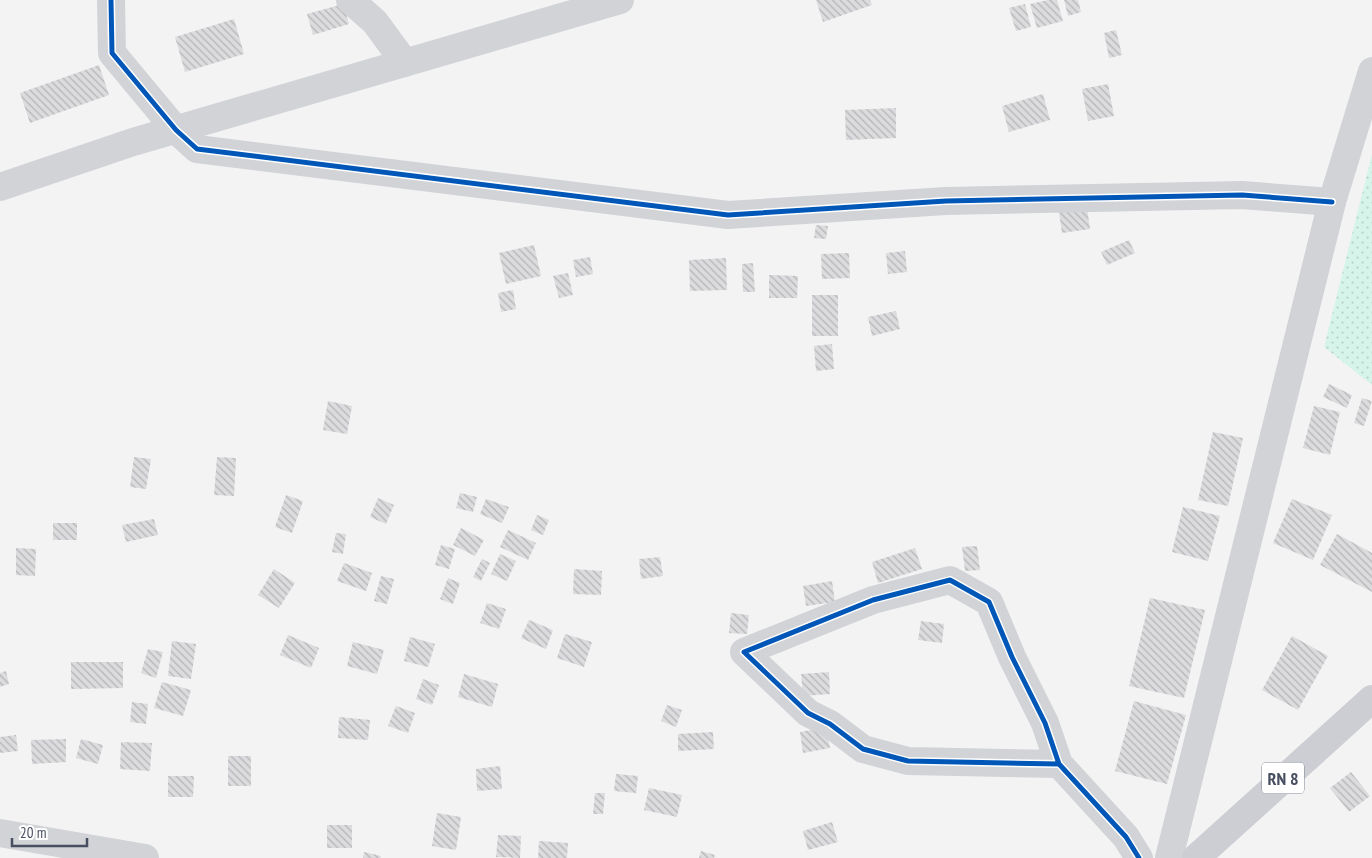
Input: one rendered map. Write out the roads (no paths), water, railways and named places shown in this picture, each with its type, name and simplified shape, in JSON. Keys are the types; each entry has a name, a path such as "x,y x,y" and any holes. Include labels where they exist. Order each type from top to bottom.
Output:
{"main road":[{"name":"RN 8","path":"1196,858 1372,699"}],"street":[{"path":"111,0 112,53 176,130 197,149 728,215 956,201 1242,195 1332,202"},
{"path":"350,0 375,22 405,63"},
{"path":"0,188 176,130 620,0"},
{"path":"1168,858 1332,202 1372,71"},
{"path":"1060,764 908,761 863,748 830,724 808,713 744,652 873,600 950,580 989,602 1012,657 1046,723 1060,764 1126,837 1139,858"},
{"path":"0,833 145,858"}]}
